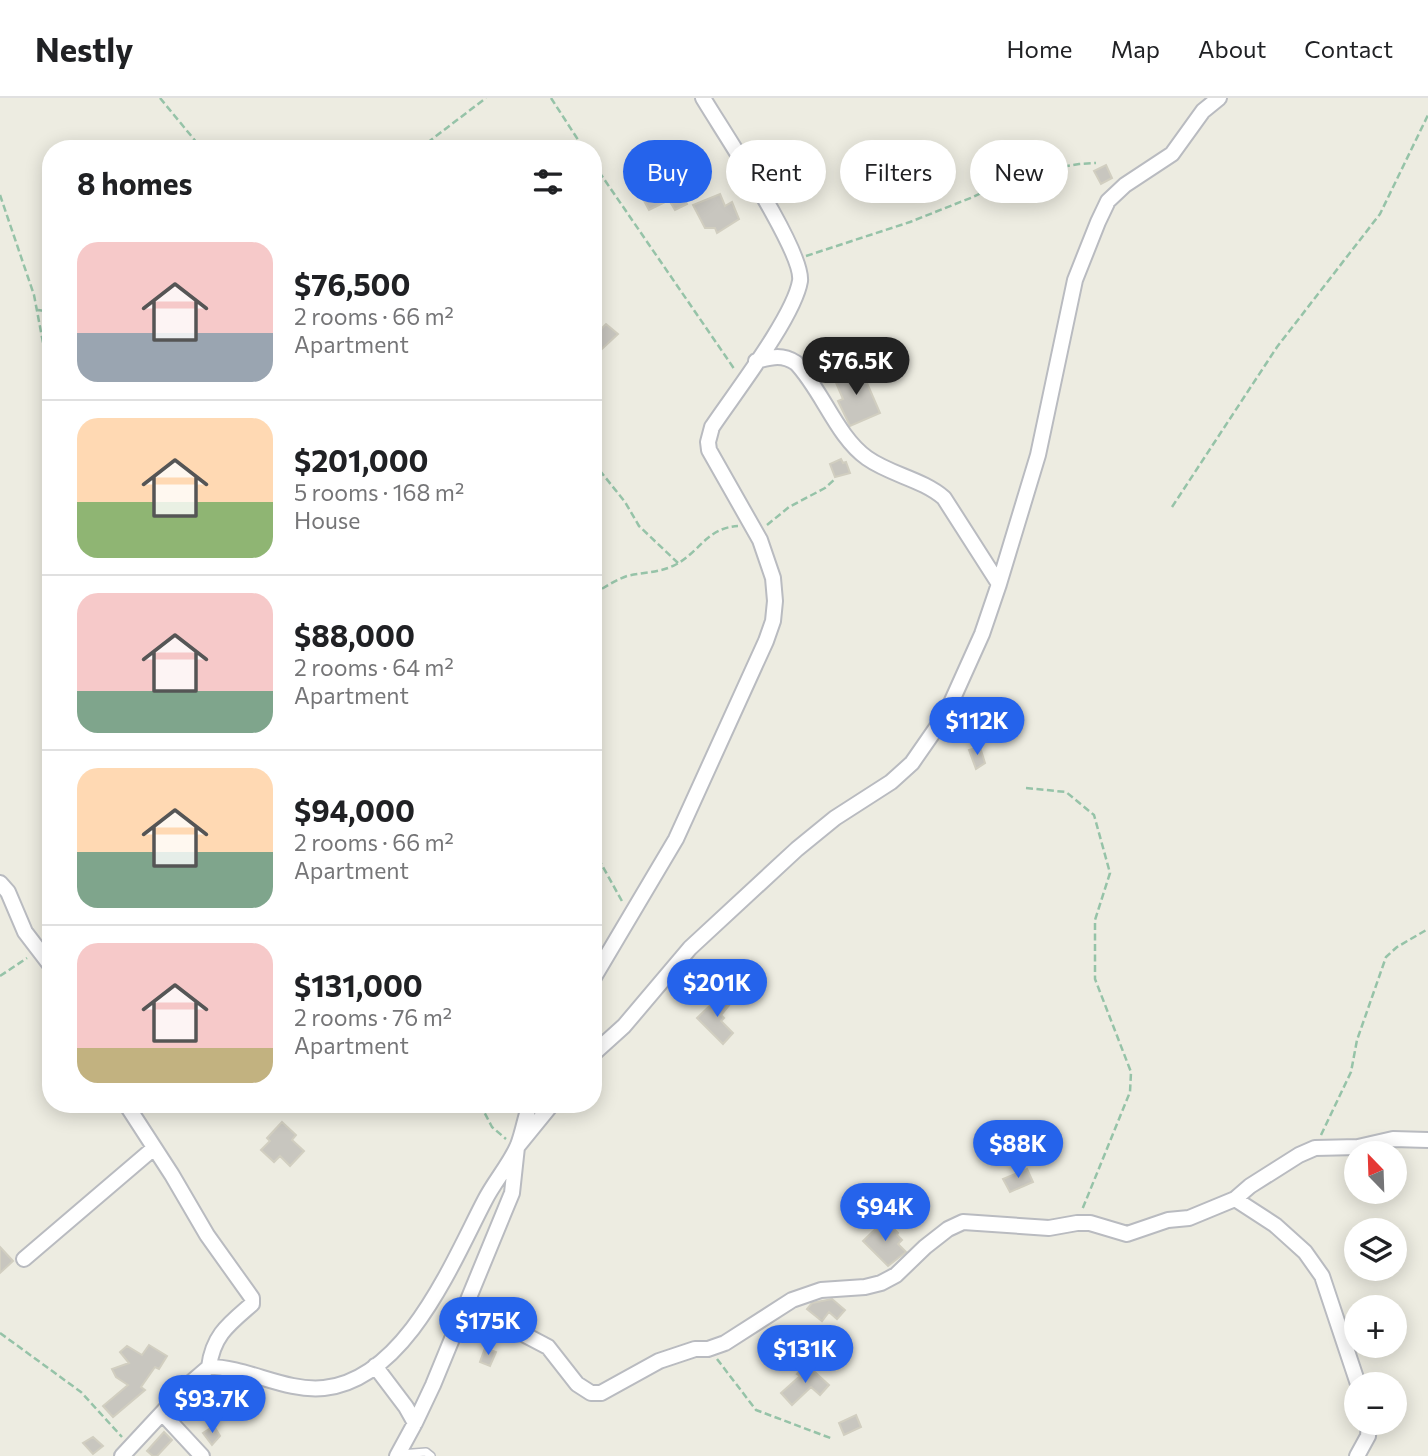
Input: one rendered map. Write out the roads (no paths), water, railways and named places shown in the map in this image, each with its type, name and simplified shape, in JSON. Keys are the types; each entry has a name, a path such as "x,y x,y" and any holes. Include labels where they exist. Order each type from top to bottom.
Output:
{"street":[{"path":"602,964 676,839 766,641 775,601 773,578 760,540 709,450 708,442 712,427 784,320 800,283 796,259 789,242 703,98"},
{"path":"602,1046 625,1026 690,948 797,849 835,818 891,782 912,763 946,714 982,634 999,584 1038,455 1075,281 1098,222 1108,201 1125,185 1172,154 1203,111 1219,98"},
{"path":"756,361 777,356 796,363 848,439 866,457 933,489 944,498 999,584"},
{"path":"0,883 8,892 25,932 42,955"},
{"path":"127,1452 188,1385 209,1367 215,1340 252,1304 252,1298 207,1235 132,1113"},
{"path":"398,1455 415,1423 512,1194 517,1147 527,1113"},
{"path":"209,1367 228,1367 298,1386 322,1388 357,1377 375,1366 396,1349 414,1326 442,1281 490,1189 517,1147 545,1113"},
{"path":"466,1304 548,1347 577,1384 591,1393 601,1393 659,1361 695,1349 708,1349 725,1343 792,1300 821,1290 864,1287 888,1279 948,1229 963,1222 1049,1228 1090,1223 1126,1234 1168,1220 1189,1218 1235,1199 1250,1186 1315,1148 1358,1147 1393,1139 1428,1140"},
{"path":"24,1259 154,1148"},
{"path":"1235,1199 1275,1225 1305,1252 1322,1276 1354,1372"},
{"path":"375,1366 415,1423"},
{"path":"163,1414 202,1456"},
{"path":"1357,1456 1365,1444 1367,1435"}],"lane":[{"path":"398,1455 426,1452 431,1456"}]}
